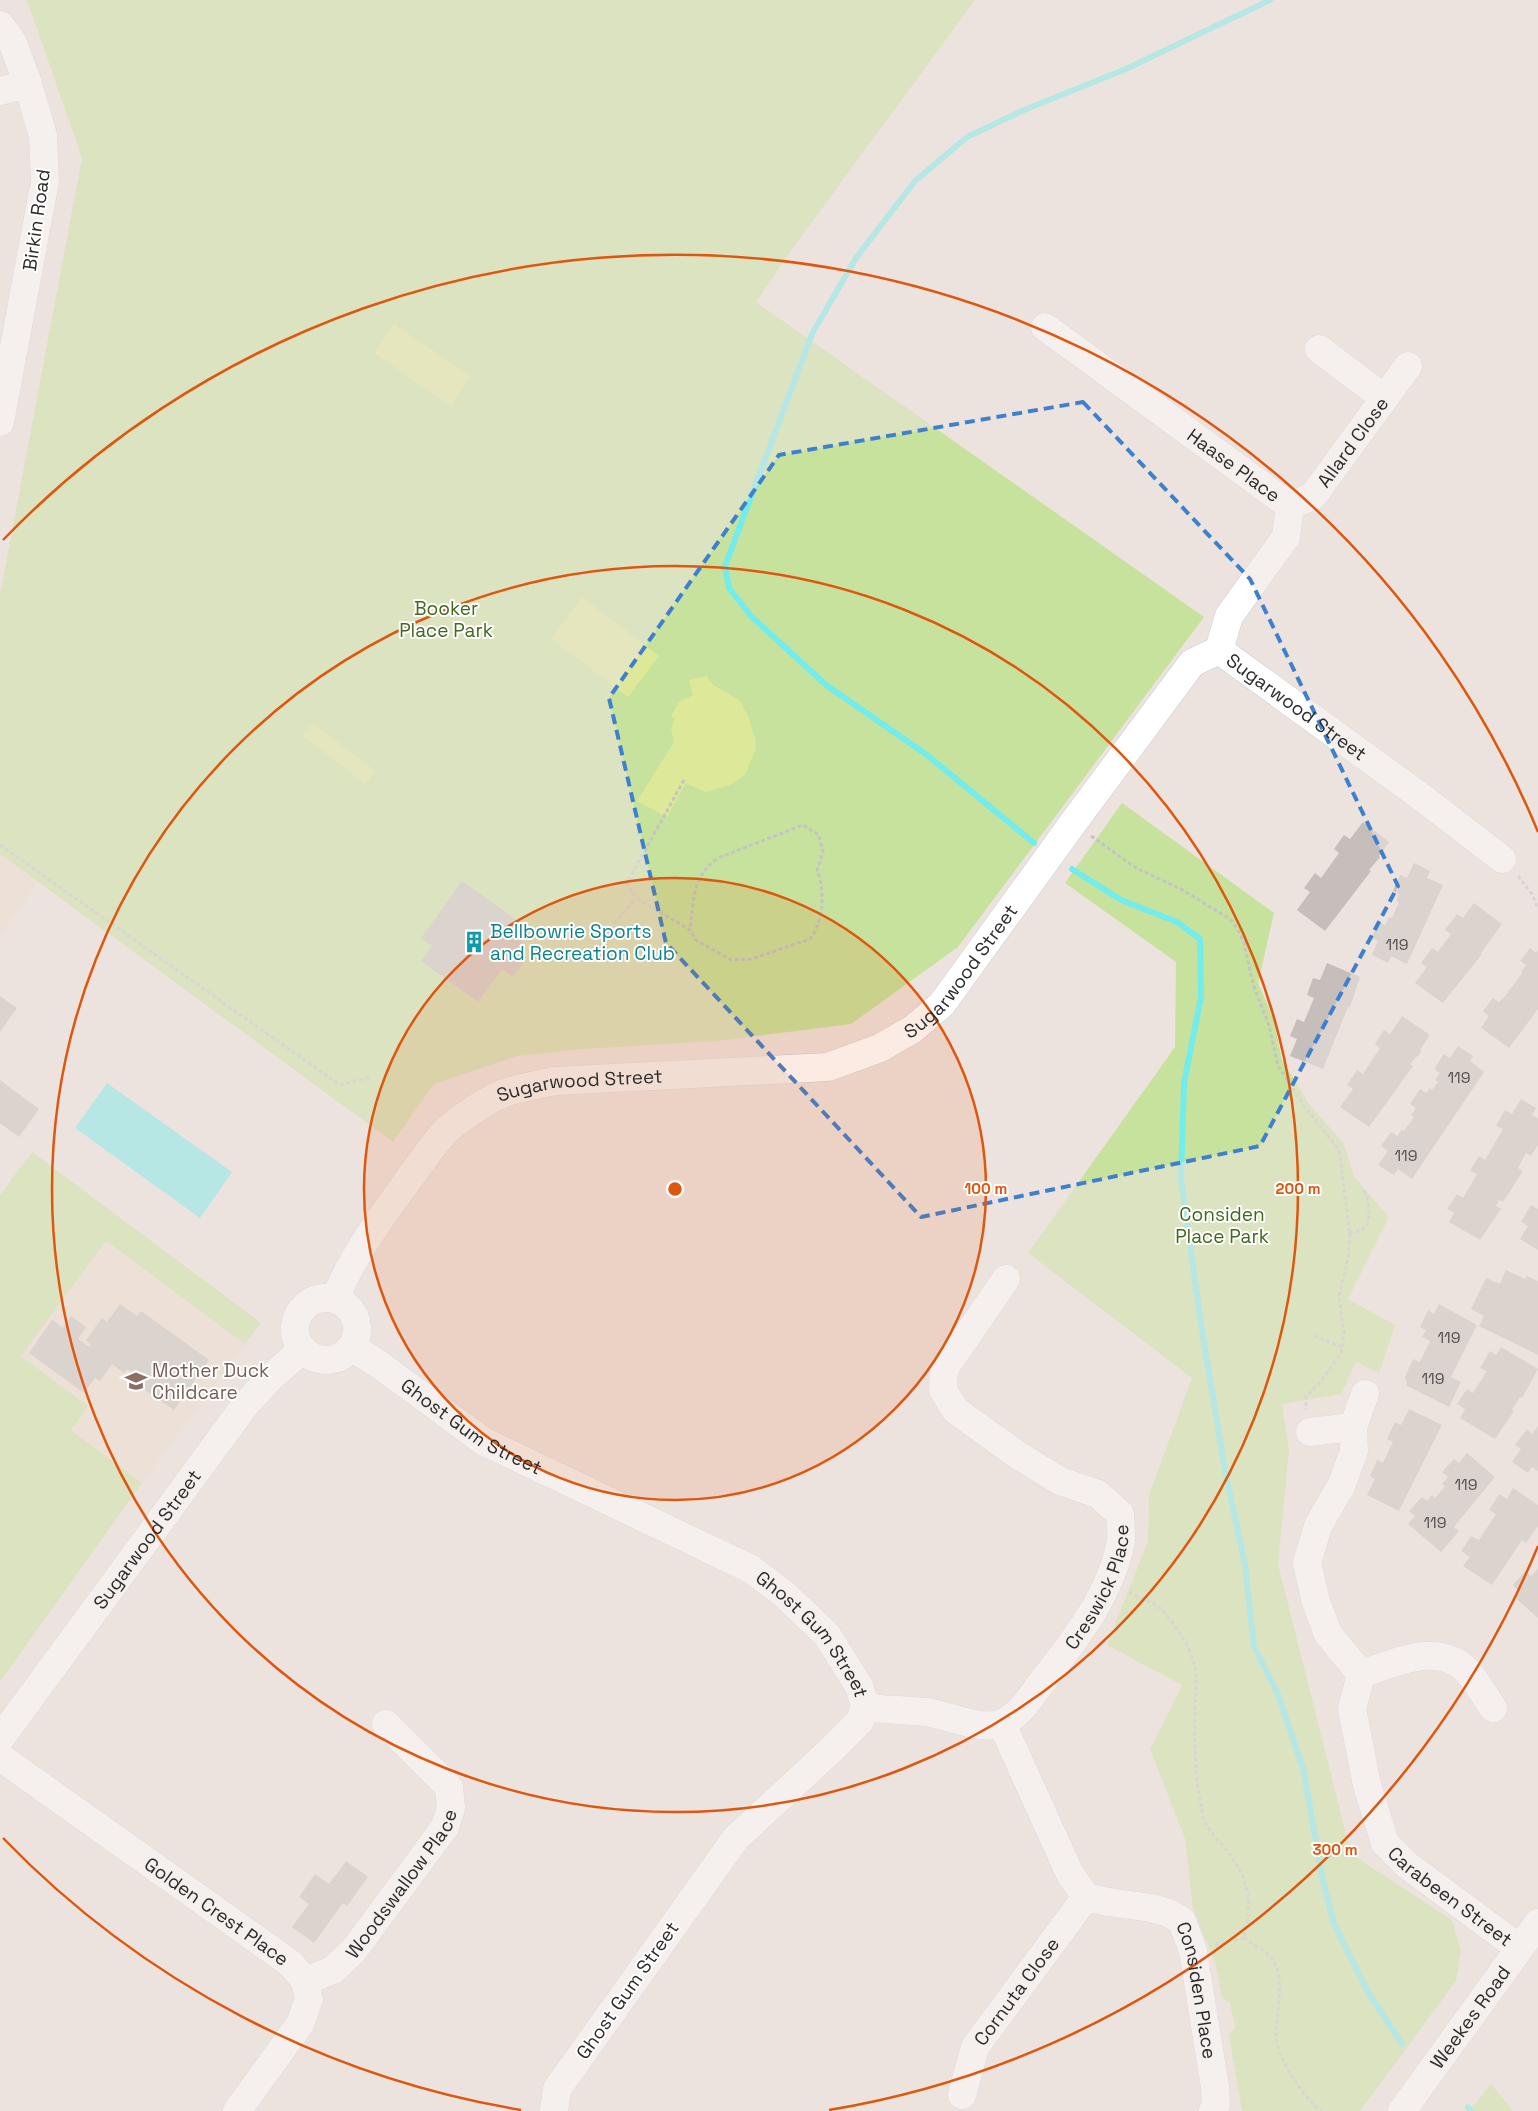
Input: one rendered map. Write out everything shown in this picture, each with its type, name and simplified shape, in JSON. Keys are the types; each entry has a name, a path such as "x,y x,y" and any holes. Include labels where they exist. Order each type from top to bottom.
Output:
{"street":[{"name":"Birkin Road","path":"0,24 12,41 28,84 43,136 45,182 0,422"},
{"path":"0,91 28,84"},
{"name":"Haase Place","path":"1045,327 1290,506 1286,537 1229,616 1219,650"},
{"path":"1320,350 1384,398"},
{"name":"Allard Close","path":"1290,506 1313,496 1408,366"},
{"name":"Sugarwood Street","path":"335,1299 344,1277 356,1256 390,1204 426,1156 446,1131 488,1100 516,1090 555,1081 828,1067 880,1048 913,1028 942,1004 1192,663 1219,650 1424,799 1502,859"},
{"name":"Creswick Place","path":"1002,1724 1018,1712 1081,1632 1108,1581 1121,1540 1120,1514 1098,1494 1060,1481 1003,1444 955,1410 943,1390 944,1369 1006,1279"},
{"path":"317,1299 335,1299 349,1308 357,1322 356,1339 352,1347 340,1358 332,1360 316,1359 302,1349 295,1333 298,1316 309,1303 317,1299"},
{"name":"Ghost Gum Street","path":"352,1347 384,1368 483,1441 751,1569 784,1594 828,1634 858,1683 865,1707 860,1721 736,1838 557,2089 554,2111"},
{"name":"Sugarwood Street","path":"0,1739 246,1404 270,1378 302,1349"},
{"path":"1365,1394 1353,1427 1354,1452 1342,1484 1318,1526 1307,1563 1316,1602 1328,1634 1362,1674 1425,1654 1446,1657 1464,1668 1493,1708"},
{"path":"1310,1432 1353,1427"},
{"name":"Carabeen Street","path":"1362,1674 1352,1710 1367,1785 1385,1844 1407,1865 1519,1948"},
{"path":"865,1707 893,1711 927,1712 966,1722 988,1725 1002,1724 1070,1874 1086,1897"},
{"name":"Woodswallow Place","path":"305,1981 333,1970 354,1950 445,1827 451,1808 449,1787 386,1724"},
{"name":"Golden Crest Place","path":"0,1757 276,1953 292,1965 305,1981 309,1999 300,2024 237,2111"},
{"name":"Considen Place","path":"1086,1897 1152,1908 1169,1913 1182,1921 1194,1951 1215,2087 1216,2104 1213,2111"},
{"name":"Cornuta Close","path":"962,2095 975,2047 1086,1897"},
{"name":"Weekes Road","path":"1402,2111 1538,1923"}],"path":[{"path":"684,780 627,883 636,898 690,930 696,940 731,960 751,959 810,939 816,932 822,883 817,870 823,852 819,835 804,825 718,858 708,866 696,883 690,930"},
{"path":"1073,823 1136,868 1181,888 1230,919 1244,943 1252,984 1269,1025 1278,1066 1305,1107 1339,1150 1350,1233 1348,1260 1339,1296 1344,1333 1341,1353 1320,1382 1306,1396 1305,1404 1310,1432"},
{"path":"0,845 340,1085 371,1077"},
{"path":"1502,859 1532,894 1538,908"},
{"path":"606,934 636,898"},
{"path":"1350,1233 1360,1231 1368,1224 1367,1196 1363,1189"},
{"path":"1314,1336 1342,1347"},
{"path":"1108,1581 1160,1608 1178,1631 1190,1652 1198,1680 1195,1709 1200,1795 1206,1824 1228,1852 1240,1872 1249,1893 1249,1917 1244,1938"},
{"path":"1194,1951 1244,1938"},
{"path":"1244,1938 1273,1959 1279,1976 1276,2040 1292,2079 1314,2106 1321,2111"}],"highlighted area":[{"path":"1083,402 1250,579 1398,886 1260,1146 921,1217 666,943 609,698 779,455"}],"shaded area":[{"path":"0,854 38,882 0,936"},
{"name":"Mother Duck Childcare","path":"106,1241 245,1344 142,1483 71,1430 88,1406 21,1356"}],"green space":[{"name":"Booker Place Park","path":"25,0 975,0 790,252 756,302 1204,617 958,947 851,1024 716,1041 583,1049 517,1056 434,1084 393,1142 0,854 0,595 82,158 28,3"},
{"path":"394,324 471,376 451,406 374,353"},
{"path":"582,597 659,656 628,697 551,639"},
{"path":"707,676 712,684 740,701 748,716 755,738 756,749 745,775 730,785 705,792 686,783 667,817 637,801 674,742 671,728 675,719 671,716 679,702 693,695 689,680"},
{"path":"313,723 375,771 365,784 303,736"},
{"name":"Considen Place Park","path":"1122,803 1274,913 1258,983 1273,1017 1282,1060 1310,1105 1344,1144 1354,1177 1389,1217 1348,1299 1395,1325 1379,1373 1356,1362 1341,1394 1282,1404 1289,1450 1278,1564 1351,1854 1452,1920 1461,1951 1456,1981 1360,2111 1242,2111 1229,2035 1235,2027 1230,2004 1222,1998 1216,1965 1193,1908 1185,1839 1150,1749 1182,1685 1107,1645 1148,1541 1149,1495 1192,1378 1028,1253 1175,1047 1176,962 1065,883"},
{"path":"32,1152 261,1323 245,1344 106,1241 21,1356 88,1406 71,1430 142,1483 0,1682 0,1195"},
{"path":"1491,2084 1513,2111 1469,2111"}],"water":[{"path":"107,1083 232,1172 200,1218 75,1128"}],"building":[{"path":"1363,822 1389,842 1369,870 1371,871 1325,931 1297,910 1310,892 1304,888 1315,873 1321,878 1339,853 1334,849 1344,835 1350,839"},
{"path":"1414,863 1430,871 1427,878 1443,885 1407,964 1391,956 1388,963 1372,955 1378,941 1371,938 1379,922 1385,925 1389,917 1392,918 1399,902 1396,901 1399,894 1393,891 1400,875 1407,878"},
{"name":"Bellbowrie Sports and Recreation Club","path":"462,881 530,930 513,954 524,962 513,977 502,969 478,1002 421,961 432,946 421,938"},
{"path":"1474,903 1502,924 1482,954 1443,1003 1415,983 1427,967 1421,963 1432,948 1438,952 1451,934 1445,930 1457,914 1463,918"},
{"path":"1530,948 1536,953 1538,950 1538,1009 1509,1048 1481,1028 1489,1016 1483,1011 1493,998 1499,1002 1505,996 1522,973 1526,965 1520,961"},
{"path":"1327,963 1360,977 1350,1007 1348,1007 1323,1069 1290,1056 1297,1039 1290,1036 1297,1019 1304,1022 1314,998 1307,995 1313,978 1320,980"},
{"path":"0,996 17,1008 0,1032"},
{"path":"1402,1016 1430,1035 1420,1050 1422,1051 1410,1064 1413,1066 1369,1127 1340,1107 1353,1089 1347,1085 1357,1070 1363,1074 1380,1048 1375,1044 1384,1030 1390,1034"},
{"path":"1458,1046 1473,1056 1470,1061 1484,1072 1412,1179 1398,1169 1394,1175 1378,1165 1388,1151 1381,1146 1391,1132 1397,1136 1402,1130 1404,1131 1414,1117 1411,1115 1416,1108 1410,1104 1420,1089 1426,1093 1430,1088 1432,1090 1438,1082 1435,1080 1440,1073 1434,1069 1444,1054 1450,1058"},
{"path":"0,1080 39,1109 19,1137 0,1123"},
{"path":"1521,1099 1536,1108 1532,1115 1538,1118 1538,1145 1531,1156 1526,1153 1518,1168 1523,1171 1503,1202 1499,1200 1496,1206 1501,1209 1480,1240 1449,1222 1454,1213 1447,1209 1457,1194 1463,1198 1477,1174 1470,1171 1479,1156 1485,1160 1503,1129 1496,1126 1505,1110 1512,1114"},
{"path":"1531,1205 1538,1209 1538,1250 1520,1239 1528,1226 1521,1222"},
{"path":"1506,1270 1525,1279 1527,1276 1538,1281 1538,1355 1479,1326 1484,1316 1471,1309 1486,1278 1500,1284"},
{"path":"120,1304 137,1316 141,1311 209,1360 174,1410 138,1385 141,1380 127,1369 124,1373 112,1364 100,1381 95,1378 84,1393 29,1353 52,1320 63,1328 71,1316 86,1327 78,1339 89,1347 91,1345 86,1340 102,1318 107,1322"},
{"path":"1439,1304 1477,1325 1451,1377 1461,1382 1449,1407 1407,1386 1405,1377 1413,1359 1420,1362 1430,1341 1422,1337 1426,1330 1420,1327 1428,1310 1434,1314"},
{"path":"1501,1347 1538,1369 1522,1398 1520,1397 1512,1410 1514,1411 1495,1439 1460,1418 1465,1409 1457,1404 1467,1389 1473,1393 1487,1371 1480,1368 1490,1351 1496,1355"},
{"path":"1409,1409 1442,1425 1399,1511 1367,1495 1375,1479 1370,1476 1377,1460 1383,1463 1393,1442 1387,1439 1395,1422 1401,1425"},
{"path":"1538,1426 1538,1471 1532,1467 1528,1473 1512,1462 1521,1449 1515,1445 1527,1429 1532,1434"},
{"path":"1467,1453 1495,1477 1454,1527 1459,1531 1441,1552 1408,1524 1415,1516 1409,1511 1422,1497 1427,1501 1432,1495 1435,1498 1445,1486 1442,1484 1448,1477 1442,1472 1454,1459 1459,1463"},
{"path":"1513,1488 1538,1505 1538,1526 1526,1543 1522,1540 1492,1585 1463,1566 1470,1557 1461,1551 1471,1536 1479,1540 1496,1514 1489,1510 1499,1494 1507,1499"},
{"path":"1538,1568 1538,1618 1514,1597 1519,1591 1513,1585 1525,1571 1531,1576"},
{"path":"346,1861 368,1877 347,1906 343,1903 314,1943 292,1927 309,1904 299,1897 315,1874 329,1884"}],"waterway":[{"path":"1034,843 927,755 826,685 751,616 729,588 725,566 812,334 856,258 915,181 967,137 1024,110 1126,69 1270,0"},
{"path":"1072,869 1121,900 1177,922 1200,939 1201,997 1184,1083 1181,1178 1201,1324 1225,1470 1245,1565 1254,1647 1277,1692 1303,1768 1323,1881 1334,1924 1368,1992 1402,2044"},
{"path":"1468,2107 1471,2111"}],"place":[{"name":"Bellbowrie Sports and Recreation Club","path":"474,942"},
{"name":"Mother Duck Childcare","path":"136,1381"}]}
